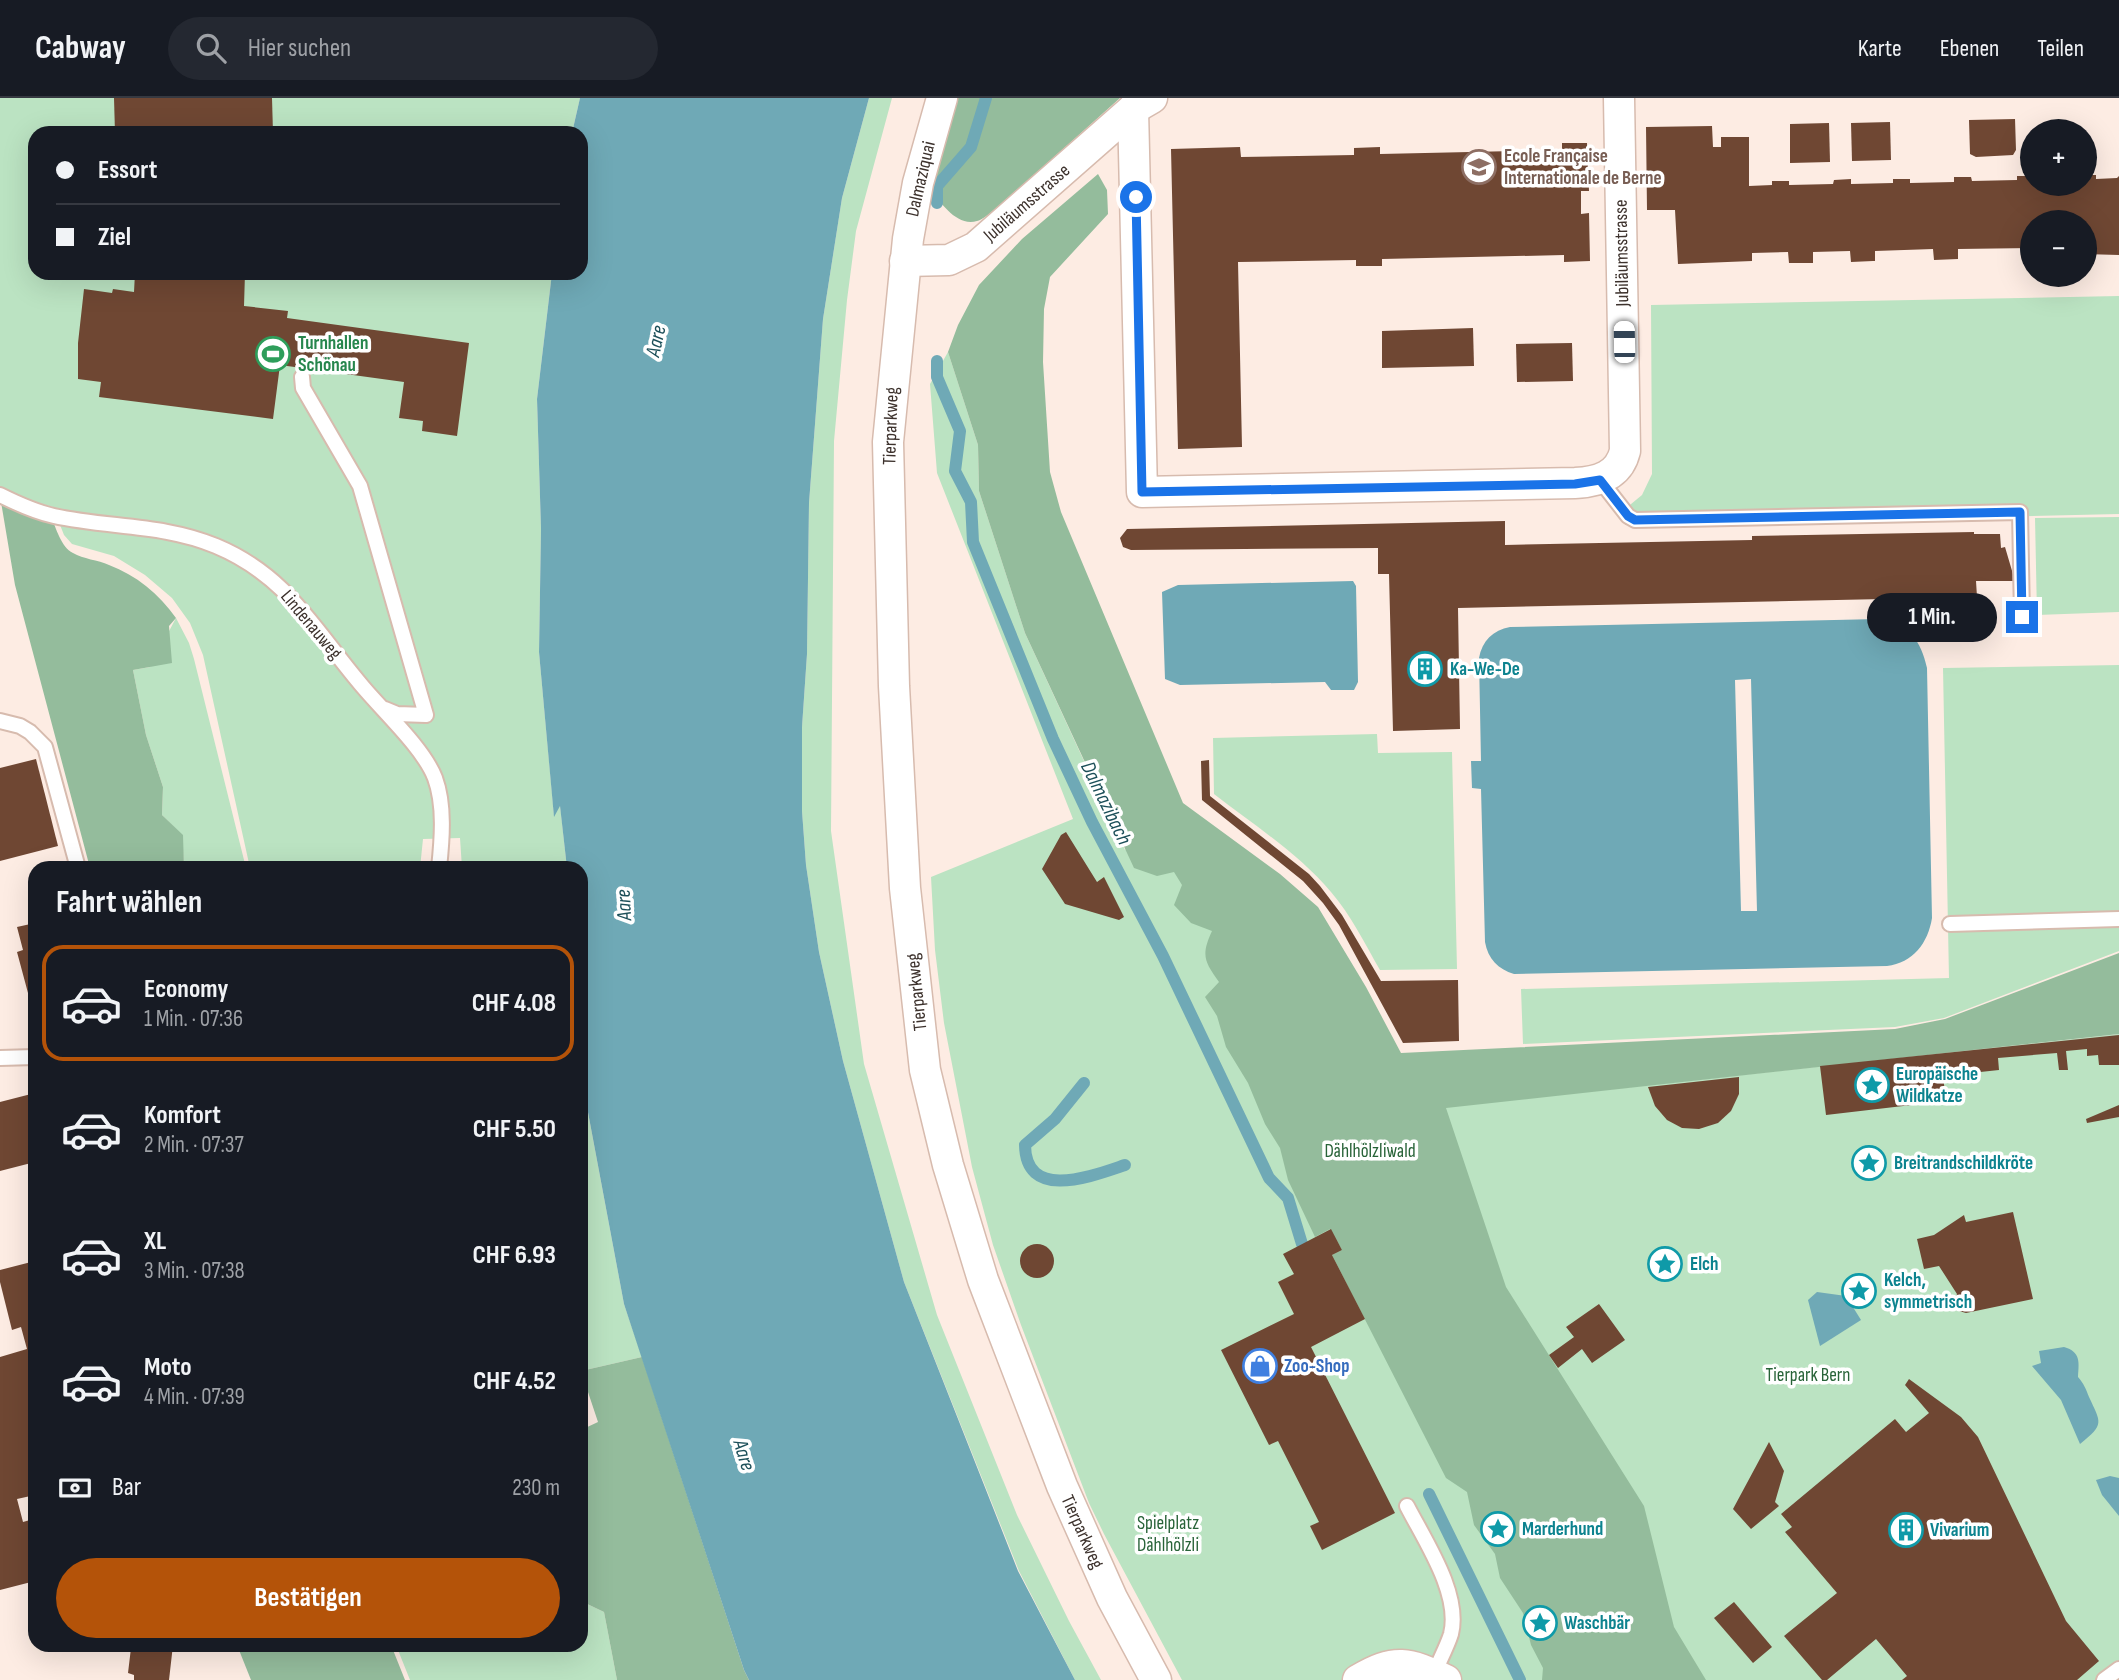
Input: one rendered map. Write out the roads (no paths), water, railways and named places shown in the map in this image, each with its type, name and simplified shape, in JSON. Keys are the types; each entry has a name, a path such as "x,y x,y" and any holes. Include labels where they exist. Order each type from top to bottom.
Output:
{"street":[{"name":"Dalmaziquai","path":"905,261 918,183 943,98"},
{"name":"Jubiläumsstrasse","path":"1143,104 1142,492 1575,484 1608,476 1621,461 1626,436 1619,98"},
{"name":"Jubiläumsstrasse","path":"905,261 950,260 976,247 1143,104"},
{"name":"Tierparkweg","path":"905,261 888,442 894,672 905,888 925,1070 948,1165 983,1280 1062,1486 1112,1598 1156,1680"},
{"path":"1358,1680 1378,1668 1397,1664 1415,1667 1440,1677"}],"lane":[{"path":"302,377 303,388 360,486 426,715 397,714 383,709"},
{"path":"1600,480 1628,516 1635,520 2020,512 2022,617"},
{"name":"Lindenauweg","path":"0,495 52,515 186,536 216,546 271,579 293,599 425,761 435,778 439,796 442,845 440,861"},
{"path":"0,721 20,726 45,747 76,861"},
{"path":"1950,923 2119,919"},
{"path":"0,1058 28,1058"},
{"path":"1408,1506 1446,1586 1452,1611 1450,1635 1440,1677"},
{"path":"2104,1680 2119,1669"}],"water":[{"name":"Aare","path":"580,98 869,98 842,198 823,319 809,503 807,654 802,727 802,811 806,865 819,952 843,1061 904,1282 1018,1571 1075,1680 749,1680 624,1304 588,1112 588,861 566,861 560,806 554,817 539,652 541,529 537,399 551,280 588,280 588,126 574,126"},
{"path":"1353,581 1356,586 1358,682 1354,690 1331,690 1325,682 1180,685 1165,679 1162,592 1178,585"},
{"path":"1879,619 1906,629 1917,642 1927,668 1932,918 1927,936 1918,950 1904,961 1887,966 1514,974 1499,966 1491,958 1485,942 1481,789 1472,788 1471,761 1481,761 1480,652 1494,634 1510,627","holes":["1751,679 1757,911 1741,911 1735,680"]},
{"path":"1817,1292 1846,1296 1861,1320 1820,1346 1808,1300"},
{"path":"2064,1347 2076,1355 2078,1377 2098,1418 2094,1432 2080,1444 2061,1400 2032,1366 2041,1363 2039,1351"},
{"path":"2110,1476 2119,1478 2119,1516 2102,1495 2096,1480"}],"waterway":[{"name":"Dalmazibach","path":"937,203 937,186 971,147 986,98"},
{"name":"Dalmazibach","path":"937,361 937,377 960,431 955,471 971,502 973,542 1053,739 1092,822 1163,956 1269,1178 1288,1198 1302,1244"},
{"path":"1084,1083 1055,1119 1025,1145 1028,1163 1036,1174 1048,1179 1063,1180 1096,1175 1125,1165"},
{"name":"Dalmazibach","path":"1429,1494 1520,1680"}],"place":[{"name":"Ecole Française Internationale de Berne","path":"1479,167"},
{"name":"Turnhallen Schönau","path":"273,354"},
{"name":"Ka-We-De","path":"1425,669"},
{"name":"Europäische Wildkatze","path":"1872,1085"},
{"name":"Breitrandschildkröte","path":"1869,1163"},
{"name":"Elch","path":"1665,1264"},
{"name":"Kelch, symmetrisch","path":"1859,1291"},
{"name":"Zoo-Shop","path":"1260,1366"},
{"name":"Marderhund","path":"1498,1529"},
{"name":"Vivarium","path":"1906,1530"},
{"name":"Waschbär","path":"1540,1623"}],"park label":[{"name":"Dählhölzliwald","path":"1370,1151"},
{"name":"Tierpark Bern","path":"1808,1375"},
{"name":"Spielplatz Dählhölzli","path":"1168,1534"}]}
